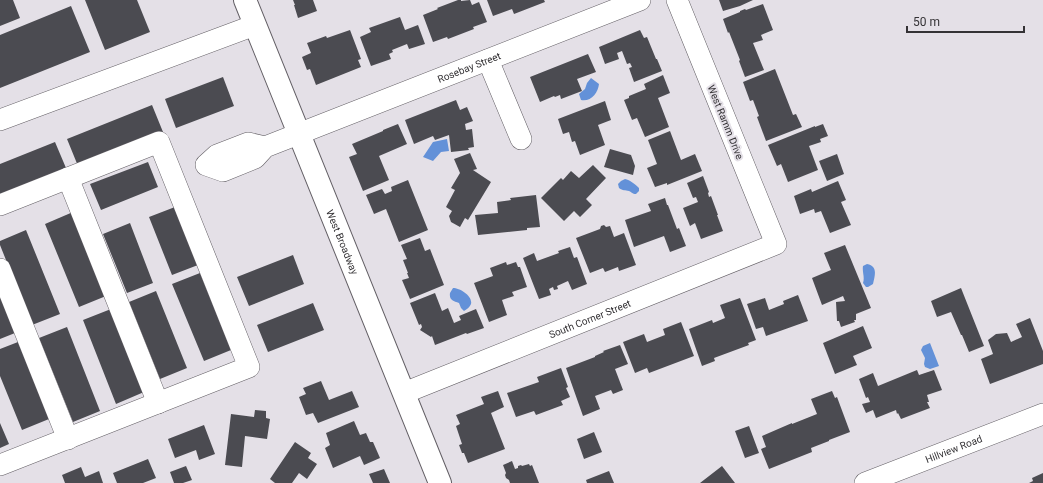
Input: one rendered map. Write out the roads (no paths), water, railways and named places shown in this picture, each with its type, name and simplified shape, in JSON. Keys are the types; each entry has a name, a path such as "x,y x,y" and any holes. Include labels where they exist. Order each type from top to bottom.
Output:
{"main road":[{"name":"West Broadway","path":"245,0 440,483"}],"street":[{"name":"Rosebay Street","path":"174,178 206,165 217,155 248,143 265,147 640,0"},
{"name":"West Ramm Drive","path":"677,0 776,244"},
{"path":"0,120 255,25"},
{"path":"488,60 521,139"},
{"path":"0,205 159,142 248,367 0,466"},
{"path":"68,178 158,403"},
{"name":"South Corner Street","path":"404,394 776,244"},
{"path":"0,269 68,438"},
{"name":"Hillview Road","path":"865,483 1043,414"}],"water":[{"path":"591,78 599,84 597,91 588,100 581,100 579,94 585,89"},
{"path":"447,139 449,151 441,152 433,161 423,157 433,142"},
{"path":"625,179 629,180 639,188 639,191 636,194 619,188 618,184"},
{"path":"867,264 873,267 875,274 873,284 866,287 863,283 863,266"},
{"path":"453,288 462,291 470,298 471,305 464,311 459,303 451,299 450,293"},
{"path":"930,343 939,366 930,369 925,367 925,358 921,350 923,346"}]}
